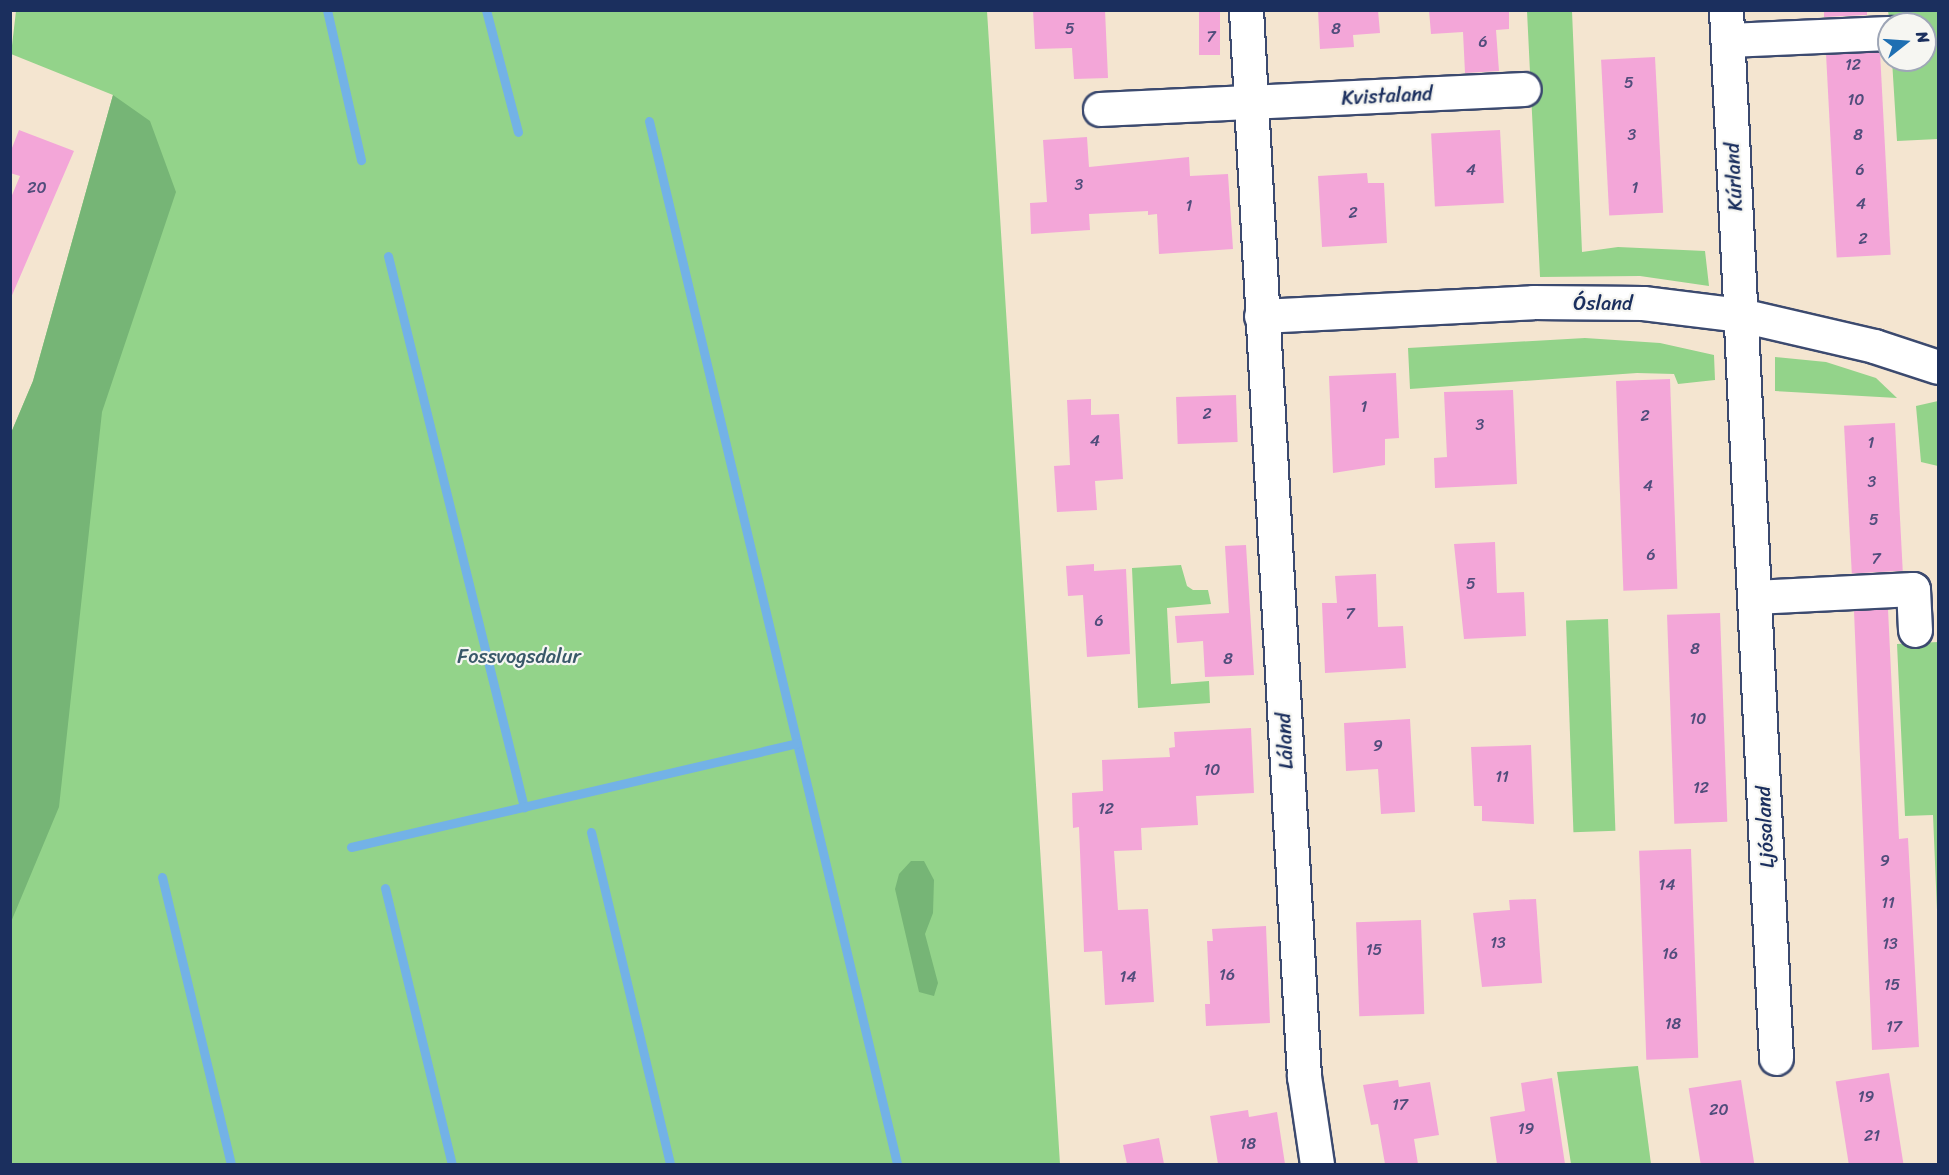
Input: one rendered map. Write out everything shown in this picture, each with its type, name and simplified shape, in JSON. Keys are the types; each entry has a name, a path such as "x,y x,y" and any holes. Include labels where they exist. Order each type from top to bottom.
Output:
{"street":[{"path":"1246,10 1261,316"},
{"name":"Kúrland","path":"1741,315 1727,25 1877,32"},
{"name":"Kvistaland","path":"1100,109 1524,89"},
{"name":"Ósland","path":"1261,316 1533,303 1643,303 1741,315 1874,346 1938,367"},
{"name":"Ljósaland","path":"1741,315 1776,1058"},
{"name":"Láland","path":"1261,316 1304,1076 1317,1164"},
{"path":"1755,597 1913,588 1915,630"}],"green space":[{"name":"Fossvogsdalur","path":"16,11 987,11 1060,1164 11,1164 11,433 33,381 113,95 11,54"},
{"path":"1527,11 1572,11 1582,252 1618,247 1705,251 1709,286 1640,276 1540,277"},
{"path":"1938,11 1938,139 1897,141 1893,72 1937,72 1937,12 1888,12"},
{"path":"113,95 150,121 176,192 102,412 59,807 11,922 11,433 33,381"},
{"path":"1585,338 1660,343 1714,355 1715,380 1678,384 1674,374 1637,373 1410,389 1408,348"},
{"path":"1775,357 1826,362 1876,378 1897,398 1775,391"},
{"path":"1938,401 1938,466 1921,462 1916,406"},
{"path":"1181,565 1187,586 1193,590 1208,590 1211,604 1167,608 1171,684 1209,681 1210,703 1138,708 1132,568"},
{"path":"1608,619 1615,831 1573,832 1566,620"},
{"path":"1938,642 1938,934 1933,815 1905,816 1897,644"},
{"path":"911,861 924,861 934,880 933,913 925,934 938,983 934,996 919,992 895,889 899,874"},
{"path":"1638,1066 1651,1164 1571,1164 1557,1072"}],"building":[{"path":"1033,10 1105,10 1108,78 1074,79 1072,48 1035,49"},
{"path":"1199,10 1220,10 1220,55 1199,55"},
{"path":"1318,10 1378,10 1380,33 1353,35 1354,47 1320,49"},
{"path":"1429,10 1509,10 1509,29 1496,30 1499,71 1465,73 1463,32 1431,34"},
{"path":"1824,10 1867,10 1867,15 1824,17"},
{"path":"1877,52 1877,72 1881,72 1891,255 1837,258 1826,55"},
{"path":"1655,57 1663,213 1609,216 1601,60"},
{"path":"19,130 74,151 10,300 10,200 20,176 10,173 10,153"},
{"path":"1500,130 1504,203 1435,207 1431,134"},
{"path":"1087,137 1089,167 1189,157 1190,176 1228,174 1233,249 1159,254 1157,214 1148,215 1148,211 1089,214 1090,230 1031,234 1030,203 1047,202 1043,140"},
{"path":"1367,173 1368,183 1384,183 1387,243 1322,247 1318,176"},
{"path":"1396,373 1399,438 1385,439 1385,465 1333,473 1329,376"},
{"path":"1670,379 1677,589 1623,591 1616,381"},
{"path":"1513,390 1517,484 1435,488 1434,458 1447,457 1444,392"},
{"path":"1236,395 1238,442 1178,444 1176,397"},
{"path":"1091,399 1091,415 1119,414 1123,479 1095,481 1097,510 1057,512 1054,466 1070,465 1067,400"},
{"path":"1895,423 1903,571 1852,573 1844,426"},
{"path":"1495,542 1497,593 1524,592 1526,636 1464,639 1454,544"},
{"path":"1246,545 1254,675 1205,677 1203,641 1177,643 1175,616 1229,613 1225,546"},
{"path":"1094,564 1094,571 1126,569 1130,654 1087,657 1083,595 1068,596 1066,566"},
{"path":"1376,574 1378,627 1403,626 1406,668 1325,673 1322,603 1337,603 1335,576"},
{"path":"1888,609 1899,839 1908,838 1919,1047 1872,1050 1854,611"},
{"path":"1720,613 1727,822 1674,824 1667,615"},
{"path":"1410,719 1415,812 1381,814 1378,769 1346,771 1344,723"},
{"path":"1251,728 1254,793 1196,796 1198,825 1141,828 1142,850 1114,851 1118,910 1148,909 1154,1002 1105,1005 1102,951 1084,952 1079,827 1073,828 1072,793 1103,791 1102,760 1170,757 1169,748 1175,747 1174,732"},
{"path":"1531,745 1534,824 1482,821 1482,806 1474,806 1471,747"},
{"path":"1691,849 1698,1058 1646,1060 1639,851"},
{"path":"1536,899 1542,983 1482,987 1473,913 1510,910 1509,900"},
{"path":"1421,920 1424,1014 1359,1016 1356,922"},
{"path":"1266,926 1270,1023 1206,1026 1205,1004 1210,1004 1207,941 1213,941 1212,929"},
{"path":"1889,1073 1903,1164 1849,1164 1836,1081"},
{"path":"1552,1078 1565,1164 1497,1164 1490,1117 1525,1111 1521,1083"},
{"path":"1398,1080 1399,1087 1430,1082 1439,1135 1414,1139 1418,1164 1385,1164 1378,1124 1371,1125 1363,1085"},
{"path":"1741,1080 1754,1164 1701,1164 1689,1088"},
{"path":"1248,1110 1249,1117 1277,1112 1285,1164 1218,1164 1210,1116"},
{"path":"1159,1138 1164,1164 1127,1164 1123,1145"}],"waterway":[{"path":"327,10 361,160"},
{"path":"486,10 518,132"},
{"path":"649,121 897,1164"},
{"path":"388,256 524,807"},
{"path":"351,847 797,743"},
{"path":"591,832 670,1164"},
{"path":"162,877 231,1164"},
{"path":"385,888 452,1164"}]}
